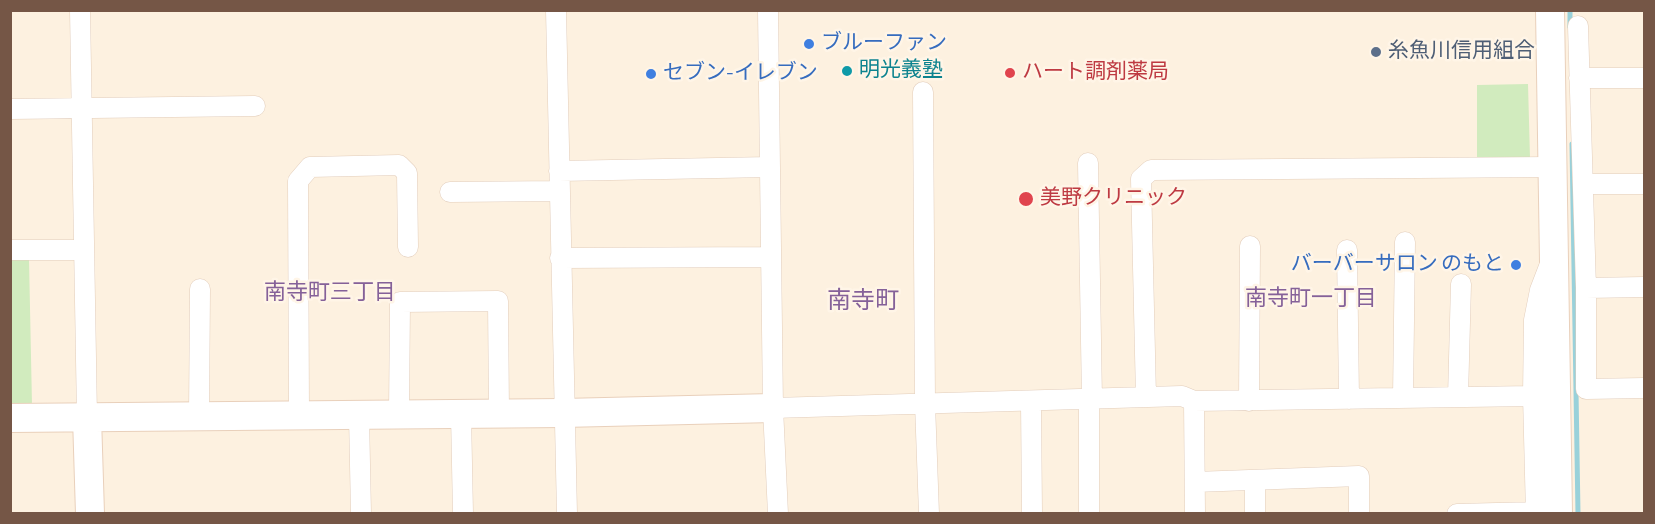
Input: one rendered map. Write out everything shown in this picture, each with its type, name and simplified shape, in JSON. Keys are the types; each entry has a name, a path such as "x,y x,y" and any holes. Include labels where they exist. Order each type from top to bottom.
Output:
{"street":[{"path":"80,10 90,513"},
{"path":"556,10 563,413 567,513"},
{"path":"768,10 773,408 778,513"},
{"path":"1543,513 1555,355 1550,10"},
{"path":"1578,26 1586,288 1586,389 1644,388"},
{"path":"1579,78 1644,78"},
{"path":"923,92 925,404 929,513"},
{"path":"10,109 255,106"},
{"path":"1088,163 1091,400 1089,513"},
{"path":"299,415 298,181 310,167 399,165 407,173 408,247"},
{"path":"559,171 770,167"},
{"path":"1146,397 1141,179 1151,170 1551,167"},
{"path":"1583,184 1644,184"},
{"path":"450,192 559,191"},
{"path":"1403,398 1405,242"},
{"path":"1249,400 1250,246"},
{"path":"10,250 84,249"},
{"path":"1347,250 1349,399"},
{"path":"560,258 771,257"},
{"path":"1543,513 1533,396 1534,320 1540,290 1552,259"},
{"path":"1458,397 1461,284"},
{"path":"1586,288 1644,287"},
{"path":"199,416 200,290"},
{"path":"399,414 400,302 498,301 499,414"},
{"path":"10,418 563,413 1031,402 1182,396 1194,401 1533,396"},
{"path":"1194,401 1195,513"},
{"path":"1031,402 1032,513"},
{"path":"461,414 463,513"},
{"path":"359,415 361,513"},
{"path":"1195,482 1359,476 1359,513"},
{"path":"1255,480 1255,513"},
{"path":"1457,513 1543,513"}],"green space":[{"path":"1528,84 1530,158 1477,159 1477,85"},
{"path":"10,259 29,259 32,405 11,405"}],"waterway":[{"path":"1570,10 1570,27"},
{"path":"1572,144 1578,514"}],"place":[{"name":"ブルーファン","path":"809,44"},
{"name":"糸魚川信用組合","path":"1376,52"},
{"name":"明光義塾","path":"847,71"},
{"name":"ハート調剤薬局","path":"1010,73"},
{"name":"セブン-イレブン","path":"651,74"},
{"name":"美野クリニック","path":"1026,199"},
{"name":"バーバーサロン のもと","path":"1516,265"}],"district":[{"name":"南寺町三丁目","path":"330,293"},
{"name":"南寺町一丁目","path":"1311,299"},
{"name":"南寺町","path":"863,302"}]}
